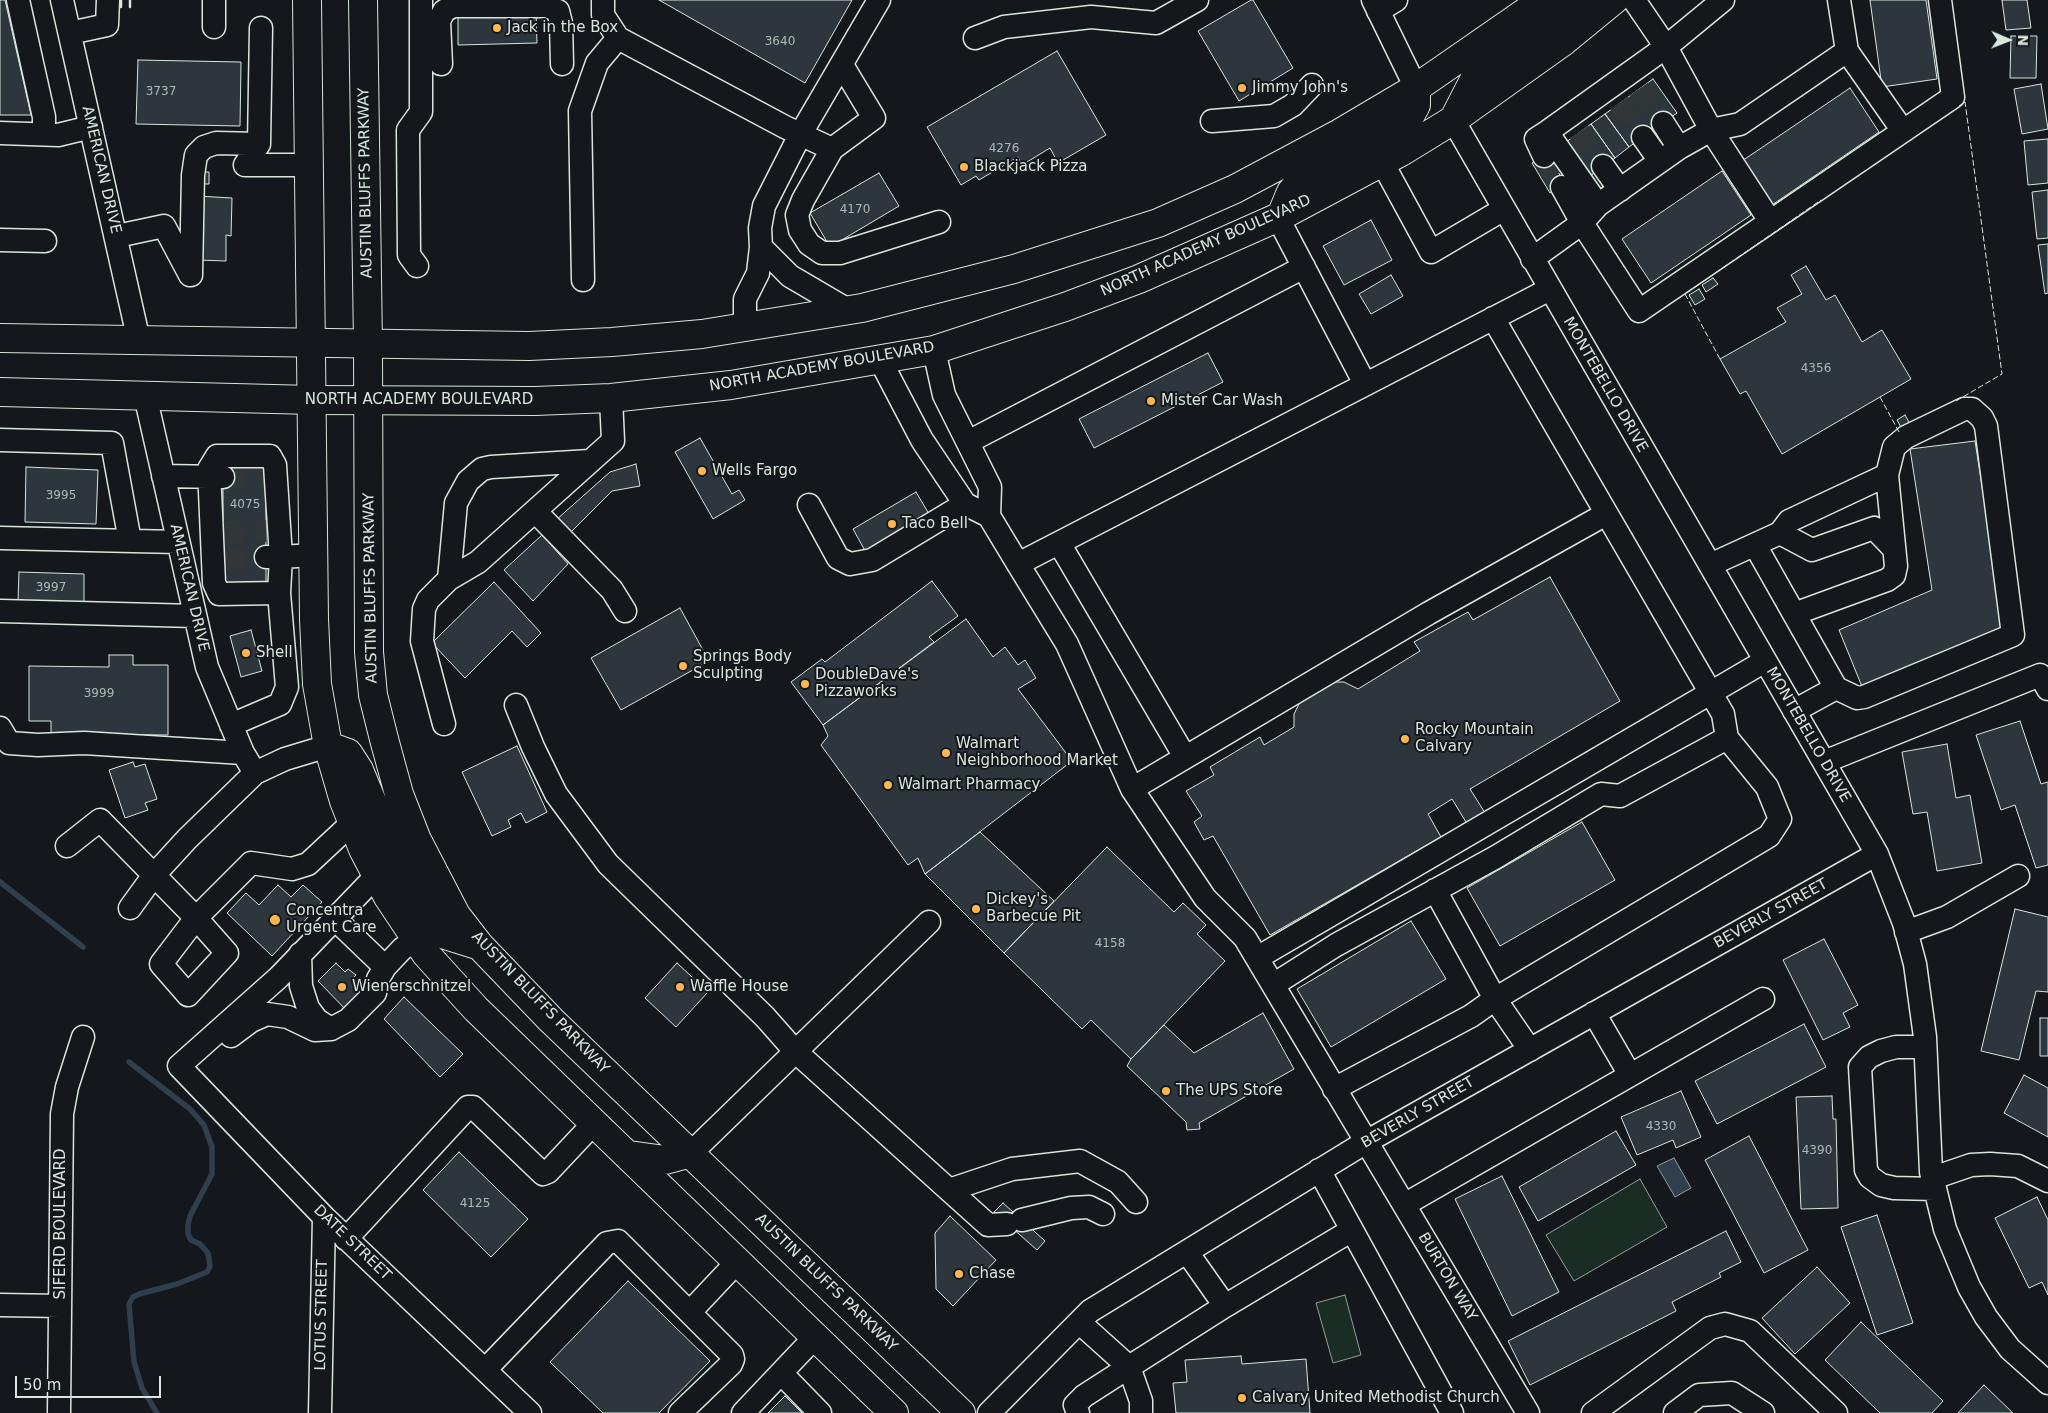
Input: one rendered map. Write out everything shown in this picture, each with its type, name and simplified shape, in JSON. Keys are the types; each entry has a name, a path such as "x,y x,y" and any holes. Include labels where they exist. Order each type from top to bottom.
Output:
{"main road":[{"path":"307,0 313,555 317,684 328,746 352,823 388,897 426,954 476,1009 894,1413"},
{"name":"AUSTIN BLUFFS PARKWAY","path":"364,0 369,652 373,695 399,794 417,840 456,915 480,946 551,1020 961,1413"},
{"path":"0,338 368,345 547,345 612,342 745,327 848,310 1014,269 1158,223 1235,190 1340,133 1416,88 1543,0"},
{"path":"1453,120 1476,76 1536,34 1578,0"},
{"name":"NORTH ACADEMY BOULEVARD","path":"0,392 312,400 534,401 610,398 731,385 934,350 1065,307 1130,282 1280,217 1382,162 1453,120 1564,41 1614,0"},
{"path":"1280,217 1290,192 1300,181 1409,118 1416,105 1416,88"},
{"path":"328,746 348,753 359,770 390,845 413,888 445,935 480,946"},
{"path":"629,1155 665,1160 691,1153"}],"street":[{"path":"18,0 44,117 44,134"},
{"name":"AMERICAN DRIVE","path":"62,0 117,236 139,341"},
{"path":"70,33 107,25 108,0"},
{"path":"214,0 214,27"},
{"path":"416,266 409,255 408,130 421,112 421,0"},
{"path":"603,0 603,15 618,38 800,135 832,149"},
{"path":"745,327 745,299 758,273 761,247 760,228 764,206 800,135 879,0"},
{"path":"975,38 1004,27 1091,17 1156,23 1197,0"},
{"path":"1634,0 1666,47 1711,130 1770,221"},
{"path":"1544,156 1536,140 1547,132 1574,125 1634,82 1666,47 1722,0"},
{"path":"1839,0 1847,50 1902,131"},
{"path":"1562,186 1582,223 1639,311 1953,97 1940,0"},
{"path":"1382,4 1416,88"},
{"path":"441,64 439,21 444,11 452,6 547,6 558,11 561,23 562,64"},
{"path":"261,28 259,144 245,165 309,165"},
{"path":"583,280 580,111 597,63 618,38"},
{"path":"1532,258 1582,223 1598,205 1679,148 1711,130 1740,124 1847,50"},
{"path":"842,65 874,118 832,149 803,200 797,215 800,230 809,244 822,253 840,253 939,222"},
{"path":"1212,121 1274,116 1293,105 1312,85"},
{"name":"MONTEBELLO DRIVE","path":"1453,120 1877,854 1906,932 1915,964 1925,1046 1934,1184 1945,1229 1955,1257 1986,1317 2010,1349 2048,1383"},
{"path":"1663,123 1679,148"},
{"path":"0,133 58,135 91,127"},
{"path":"1547,132 1598,205"},
{"path":"1643,137 1660,161"},
{"path":"117,236 164,226 191,275 193,175 196,155 204,147 216,143 259,144"},
{"path":"1382,162 1431,252 1504,209"},
{"path":"1603,166 1620,190"},
{"path":"1280,217 1304,268 1365,384"},
{"path":"0,240 44,241"},
{"path":"761,247 790,276 848,310"},
{"path":"968,442 1304,268"},
{"path":"1018,564 1550,289"},
{"path":"1334,1089 1471,1016 1496,999 1769,836 1780,819 1767,788 1728,738 1723,714 1493,318"},
{"path":"880,360 922,440 965,504 989,516 990,487 944,395 934,350"},
{"name":"AMERICAN DRIVE","path":"145,395 207,668 243,752 255,773"},
{"path":"444,724 422,641 424,609 428,600 449,579 478,562 613,441 610,398"},
{"path":"1754,545 1836,688 1857,698 1864,697 2013,635 1986,426 1977,412 1972,409 1964,409 1906,437 1894,447 1887,475 1894,549 1894,575 1887,580 1794,614"},
{"path":"0,440 112,443 130,541"},
{"path":"231,725 280,704 287,687 280,593 274,557 271,479 275,465 270,456 217,456 209,470 216,477 218,559 214,583 219,594 280,593"},
{"path":"449,579 456,503 468,481 482,469 590,461"},
{"path":"1710,565 1780,533 1789,521 1887,475"},
{"path":"163,476 216,477"},
{"path":"809,504 838,558 850,564 872,560 965,504"},
{"path":"535,511 612,590 625,611"},
{"path":"1132,789 1429,613 1606,514"},
{"name":"BURTON WAY","path":"989,516 1067,644 1132,789 1205,898 1245,938 1528,1413"},
{"path":"1780,533 1812,550 1874,528 1894,549"},
{"path":"0,538 178,542"},
{"path":"1059,543 1185,757"},
{"path":"274,557 313,555"},
{"path":"188,581 214,583"},
{"path":"0,611 195,616"},
{"path":"1257,958 1766,661"},
{"path":"1824,762 2040,675 2048,690"},
{"path":"1794,711 1836,688"},
{"path":"516,704 533,747 556,794 608,864 764,1017 795,1051 988,1225 1014,1222 1071,1208 1089,1207 1103,1214"},
{"path":"0,728 8,743 38,745 84,743 243,752"},
{"path":"1274,985 1336,945 1601,794 1620,796 1728,738"},
{"path":"130,908 154,875 255,773 285,759 328,746"},
{"path":"67,846 100,820 196,918 251,864 292,870 308,864 352,823"},
{"name":"BEVERLY STREET","path":"989,1413 1090,1311 1366,1142 1877,854"},
{"path":"182,1070 279,977 377,875"},
{"path":"1906,932 1946,917 2018,876"},
{"path":"1435,890 1496,999 1530,1050"},
{"path":"335,919 386,967"},
{"path":"691,1153 929,922"},
{"path":"182,1070 251,1021 267,1014 288,1017 315,1030 331,1029 348,1020 375,993 378,979 386,967 402,949 416,939"},
{"path":"300,954 301,986 308,1008 317,1020 331,1029"},
{"path":"288,1017 301,986"},
{"path":"1404,1205 1763,999"},
{"path":"1594,1013 1630,1075"},
{"name":"SIFERD BOULEVARD","path":"59,1413 62,1114 67,1087 82,1037"},
{"path":"1925,1046 1896,1047 1881,1051 1869,1057 1860,1067 1866,1170 1870,1178 1881,1185 1894,1188 1934,1184 1971,1165 1990,1164 2018,1166 2048,1181"},
{"name":"DATE STREET","path":"182,1070 346,1239 530,1413"},
{"path":"346,1239 468,1107 473,1107 543,1174 548,1172 594,1123"},
{"path":"949,1190 1012,1168 1080,1161 1118,1182 1136,1202"},
{"path":"1319,1170 1452,1413"},
{"name":"LOTUS STREET","path":"320,1413 324,1217"},
{"path":"1078,1413 1075,1405 1084,1396 1225,1306 1352,1230"},
{"path":"485,1370 612,1240 618,1241 732,1355 733,1359 680,1413"},
{"path":"1187,1252 1225,1306"},
{"path":"690,1312 738,1261"},
{"path":"0,1305 60,1306"},
{"path":"1079,1322 1129,1367 1141,1401 1141,1413"},
{"path":"1593,1413 1710,1328 1725,1324 1750,1331 1836,1413"},
{"path":"743,1413 815,1336"},
{"path":"781,1373 820,1413"},
{"path":"1675,1413 1699,1394 1732,1393 1763,1413"}],"green space":[{"path":"1640,1179 1667,1227 1574,1281 1546,1235"},
{"path":"1345,1295 1361,1355 1333,1363 1316,1303"}],"water":[{"path":"1674,1158 1691,1188 1675,1197 1657,1166"}],"building":[{"path":"0,0 5,0 31,115 0,115"},
{"path":"659,0 852,0 805,83"},
{"path":"1253,0 1293,68 1239,101 1198,31"},
{"path":"1870,0 1926,0 1937,79 1882,87"},
{"path":"2002,0 2027,0 2031,28 2006,30"},
{"name":"Jack in the Box","path":"536,12 537,43 458,45 458,14"},
{"path":"2011,36 2037,36 2036,78 2010,78"},
{"path":"1057,51 1106,135 1058,163 1050,148 1022,165 1018,157 979,180 976,176 961,185 927,127"},
{"path":"138,60 241,62 240,126 136,124"},
{"path":"1653,79 1677,113 1629,147 1605,114"},
{"path":"2041,84 2048,129 2022,134 2014,89"},
{"path":"1850,88 1879,132 1769,207 1739,163"},
{"path":"1605,114 1629,147 1615,158 1591,124"},
{"path":"1591,124 1615,158 1586,179 1562,145"},
{"path":"2048,139 2048,183 2028,185 2024,141"},
{"path":"1548,154 1565,184 1550,193 1532,163"},
{"path":"1722,171 1751,215 1651,283 1622,239"},
{"path":"199,172 209,172 209,184 198,184"},
{"path":"879,173 899,206 830,247 810,213"},
{"path":"2048,190 2048,238 2037,239 2032,192"},
{"path":"197,196 232,198 231,236 226,235 226,261 198,260"},
{"path":"1371,220 1392,260 1344,285 1323,246"},
{"path":"2048,244 2048,293 2045,294 2038,245"},
{"path":"1806,266 1826,300 1835,295 1862,342 1882,330 1911,379 1782,454 1746,391 1740,394 1720,359 1786,322 1777,308 1802,294 1791,275"},
{"path":"1391,275 1403,296 1371,314 1359,294"},
{"path":"1713,278 1718,284 1706,292 1702,285"},
{"path":"1699,289 1705,299 1695,305 1689,295"},
{"name":"Mister Car Wash","path":"1208,353 1223,382 1094,448 1079,419"},
{"path":"1905,415 1910,424 1902,429 1897,420"},
{"name":"Wells Fargo","path":"700,438 732,494 739,490 745,500 713,519 675,452"},
{"path":"1975,441 2005,632 1863,689 1839,630 1932,590 1910,449"},
{"path":"223,464 266,464 266,583 223,583"},
{"path":"636,464 640,486 612,491 569,534 556,520 610,472"},
{"path":"26,467 98,470 96,524 25,522"},
{"name":"Taco Bell","path":"916,492 932,519 868,556 853,529"},
{"path":"542,535 568,564 533,601 504,570"},
{"path":"19,572 84,574 84,603 18,602"},
{"name":"Rocky Mountain Calvary","path":"1550,577 1620,701 1470,789 1487,816 1469,827 1452,799 1428,814 1441,837 1270,935 1213,836 1204,840 1194,822 1202,816 1186,791 1214,775 1210,767 1260,737 1264,745 1294,727 1294,714 1301,700 1328,682 1344,682 1358,689 1420,651 1414,642 1468,612 1473,620"},
{"path":"932,581 958,616 929,637 934,642 823,725 791,682 822,659 825,662"},
{"path":"494,582 541,633 527,647 512,631 465,678 432,643"},
{"path":"680,608 709,661 621,710 591,658"},
{"name":"Walmart Neighborhood Market","path":"966,619 993,657 1005,647 1018,665 1025,660 1036,678 1018,689 1072,761 925,874 918,858 908,865 821,745 828,736 823,725"},
{"name":"Shell","path":"251,630 262,671 241,677 230,636"},
{"path":"109,655 133,655 133,665 168,665 168,735 51,734 51,721 29,721 29,666 109,667"},
{"path":"2020,721 2041,784 2048,782 2048,865 2036,868 2015,805 2001,810 1976,735"},
{"path":"1947,744 1956,798 1970,795 1982,863 1937,871 1927,812 1913,814 1902,752"},
{"path":"517,746 547,812 526,823 521,813 508,820 511,827 492,836 462,772"},
{"path":"133,762 135,767 145,764 157,799 145,803 148,810 125,818 109,770"},
{"path":"1582,822 1615,880 1500,946 1467,888"},
{"path":"980,832 1054,901 1004,953 925,874"},
{"path":"1107,847 1174,912 1183,903 1206,925 1197,934 1225,961 1131,1059 1091,1020 1082,1029 1004,953"},
{"path":"278,885 291,897 303,885 322,902 272,956 227,913 246,893 259,905"},
{"path":"2015,909 2048,917 2048,992 2036,991 2019,1060 1981,1051"},
{"path":"1411,921 1446,979 1331,1047 1297,989"},
{"path":"1824,939 1858,1005 1843,1013 1850,1027 1823,1040 1783,960"},
{"name":"Wienerschnitzel","path":"336,963 345,972 348,969 356,975 352,979 366,994 348,1012 318,981"},
{"path":"677,963 708,992 676,1027 645,998"},
{"path":"404,997 463,1054 440,1077 384,1019"},
{"path":"1263,1013 1294,1069 1199,1123 1200,1129 1187,1130 1186,1122 1127,1066 1131,1059 1164,1025 1194,1053"},
{"path":"2040,1018 2048,1018 2048,1056 2040,1056"},
{"path":"1804,1024 1826,1067 1717,1124 1695,1081"},
{"path":"2024,1075 2048,1088 2048,1137 2004,1113"},
{"path":"1681,1091 1701,1137 1676,1148 1673,1140 1637,1155 1621,1117"},
{"path":"1832,1096 1833,1119 1836,1119 1838,1208 1801,1209 1796,1097"},
{"path":"1616,1131 1636,1165 1538,1221 1519,1187"},
{"path":"1749,1136 1808,1250 1764,1273 1705,1160"},
{"path":"459,1152 528,1219 491,1257 423,1190"},
{"path":"1502,1176 1559,1292 1512,1316 1455,1199"},
{"path":"2037,1197 2048,1220 2048,1295 2042,1282 2029,1288 1995,1218"},
{"path":"1003,1203 1045,1241 1037,1250 994,1212"},
{"path":"1877,1215 1913,1323 1877,1335 1841,1227"},
{"name":"Chase","path":"950,1216 996,1260 953,1306 936,1289 935,1233"},
{"path":"1726,1231 1741,1262 1719,1273 1721,1277 1672,1302 1676,1311 1530,1385 1508,1341"},
{"path":"1817,1267 1850,1303 1795,1354 1762,1318"},
{"path":"628,1281 710,1361 659,1413 603,1413 550,1362"},
{"path":"1861,1322 1943,1401 1932,1413 1880,1413 1825,1360"},
{"name":"Calvary United Methodist Church","path":"1241,1356 1242,1364 1306,1359 1310,1413 1176,1413 1173,1383 1187,1382 1185,1360"},
{"path":"1984,1385 2013,1413 1958,1413"},
{"path":"785,1396 802,1413 768,1413"}],"waterway":[{"path":"0,882 83,947"},
{"path":"129,1062 190,1109 204,1125 212,1147 212,1174 190,1216 188,1225 188,1234 191,1240 200,1244 208,1253 210,1266 207,1272 177,1284 139,1294 133,1297 129,1304 134,1362 142,1388 157,1413"}],"tunnel":[{"path":"1639,89 1663,123"},
{"path":"1619,103 1643,137"},
{"path":"1579,132 1603,166"},
{"path":"1544,156 1562,187"},
{"path":"223,477 266,479"},
{"path":"223,532 266,531"},
{"path":"223,559 266,557"}],"fence":[{"path":"1956,401 2002,374 1965,102 1959,106"},
{"path":"1720,359 1685,294 1821,200"},
{"path":"1880,397 1899,432"}],"wall":[{"path":"121,0 121,7"},
{"path":"130,0 130,7"}],"place":[{"name":"Jack in the Box","path":"497,28"},
{"name":"Jimmy John's","path":"1242,88"},
{"name":"Blackjack Pizza","path":"964,167"},
{"name":"Mister Car Wash","path":"1151,401"},
{"name":"Wells Fargo","path":"702,471"},
{"name":"Taco Bell","path":"892,524"},
{"name":"Shell","path":"246,653"},
{"name":"Springs Body Sculpting","path":"683,666"},
{"name":"DoubleDave's Pizzaworks","path":"805,684"},
{"name":"Rocky Mountain Calvary","path":"1405,739"},
{"name":"Walmart Neighborhood Market","path":"946,753"},
{"name":"Walmart Pharmacy","path":"888,785"},
{"name":"Dickey's Barbecue Pit","path":"976,909"},
{"name":"Concentra Urgent Care","path":"275,920"},
{"name":"Wienerschnitzel","path":"342,987"},
{"name":"Waffle House","path":"680,987"},
{"name":"The UPS Store","path":"1166,1091"},
{"name":"Chase","path":"959,1274"},
{"name":"Calvary United Methodist Church","path":"1242,1398"}]}
